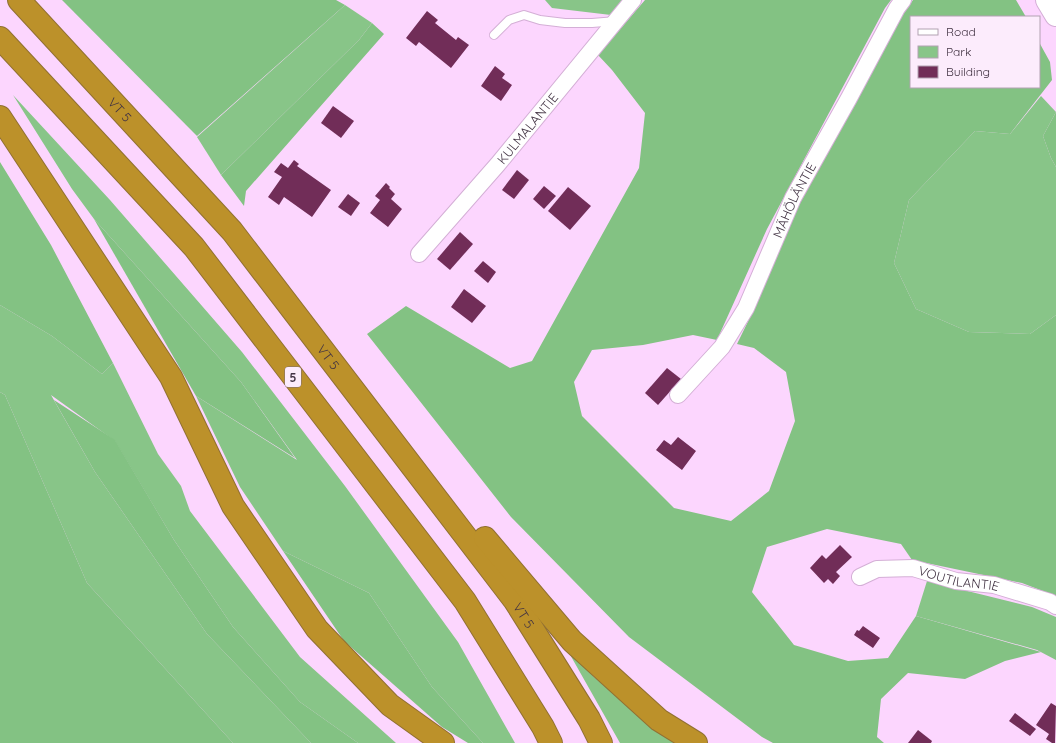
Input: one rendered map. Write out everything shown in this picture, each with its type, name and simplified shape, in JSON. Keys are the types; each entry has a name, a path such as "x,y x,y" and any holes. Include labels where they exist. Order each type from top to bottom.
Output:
{"highway":[{"name":"VT 5","path":"19,0 232,231 515,601 589,719 601,743"},
{"name":"5","path":"0,38 194,247 465,601 543,727 551,743"},
{"path":"0,117 171,377 233,506 317,629 390,705 443,743"},
{"path":"232,231 518,579 572,641 659,720 696,743"}],"main road":[{"path":"1047,0 1056,15"},
{"path":"1052,0 1056,10"}],"street":[{"name":"KULMALANTIE","path":"419,254 498,164 633,0"},
{"name":"MÄHÖLÄNTIE","path":"678,395 722,347 746,308 793,198 850,98 897,8 903,0"},
{"name":"VOUTILANTIE","path":"860,578 876,569 913,568 956,581 994,585 1050,602 1056,606"}],"lane":[{"path":"494,35 509,20 524,15 540,20 565,23 592,23 616,20"}],"green space":[{"path":"62,0 336,0 345,5 197,136"},
{"path":"545,0 623,0 611,15 552,8"},
{"path":"645,0 891,0 885,8 767,229 717,340 693,335 643,345 592,350 574,382 582,416 674,508 731,521 769,491 795,421 786,372 754,348 737,344 759,299 797,202 901,17 913,0 1016,0 1025,16 910,16 910,88 1040,88 1040,44 1050,62 1052,80 1010,134 975,131 909,200 894,263 916,309 969,332 1030,334 1056,315 1056,596 1022,583 912,560 901,544 827,529 767,547 752,592 794,645 848,661 888,658 916,616 1041,652 1005,661 965,679 908,673 881,699 877,737 884,743 773,743 762,737 629,637 511,517 367,334 406,306 510,368 532,361 639,168 645,113 612,70 598,55"},
{"path":"345,5 372,23 359,40 221,175 197,137"},
{"path":"372,23 384,34 246,191 244,206 221,175 359,40"},
{"path":"13,95 110,200 242,352 345,486 458,642 515,743 483,743 432,687 369,593 283,551 240,487 196,396 297,460 241,382 94,219 72,189"},
{"path":"1041,96 1056,112 1043,136 1056,167 1056,315 1030,334 969,332 916,309 894,263 909,200 975,131 1010,134"},
{"path":"1056,112 1056,167 1043,136"},
{"path":"0,162 51,245 113,363 102,374 52,336 0,305"},
{"path":"94,219 241,382 295,458 196,396"},
{"path":"0,305 52,336 102,374 113,363 158,454 181,486 190,511 300,657 396,743 358,743 300,702 233,627 174,540 115,441 51,395 95,472 207,634 311,743 233,743 87,583 5,395 0,392"},
{"path":"0,392 5,395 87,583 233,743 0,743"},
{"path":"54,400 115,440 174,540 233,627 300,702 358,743 311,743 207,634 95,472"},
{"path":"283,551 369,593 432,687 483,743 468,743 442,727 344,641"},
{"path":"927,581 1032,607 1056,617 1056,660 1037,650 916,616"},
{"path":"564,644 594,677 661,734 674,743 620,743"}],"building":[{"path":"427,11 438,20 435,23 456,40 458,37 469,45 451,68 419,42 416,46 406,38"},
{"path":"495,66 505,74 502,78 512,85 501,101 481,86"},
{"path":"333,106 354,121 341,138 321,123"},
{"path":"294,160 299,164 297,166 331,190 312,217 284,197 279,205 268,197 282,177 274,172 281,163 288,168"},
{"path":"517,170 529,180 514,199 502,190"},
{"path":"386,183 395,194 391,199 402,209 388,227 370,213 380,200 375,196"},
{"path":"544,186 556,196 544,209 533,199"},
{"path":"568,187 591,206 570,230 548,211"},
{"path":"348,194 360,203 351,216 338,207"},
{"path":"460,232 473,244 450,270 437,259"},
{"path":"483,261 496,272 488,283 474,271"},
{"path":"464,289 486,306 472,323 451,307"},
{"path":"667,368 681,379 658,405 645,393"},
{"path":"678,437 696,451 682,470 656,450 664,440 671,445"},
{"path":"840,545 852,557 836,572 840,576 833,584 828,579 824,583 810,568 822,555 826,559"},
{"path":"863,626 880,638 873,648 854,635 857,630 859,631"},
{"path":"1051,703 1056,706 1055,743 1052,743 1046,739 1049,734 1036,725"},
{"path":"1015,713 1036,729 1030,736 1009,721"},
{"path":"918,730 932,741 931,743 908,743"}]}
